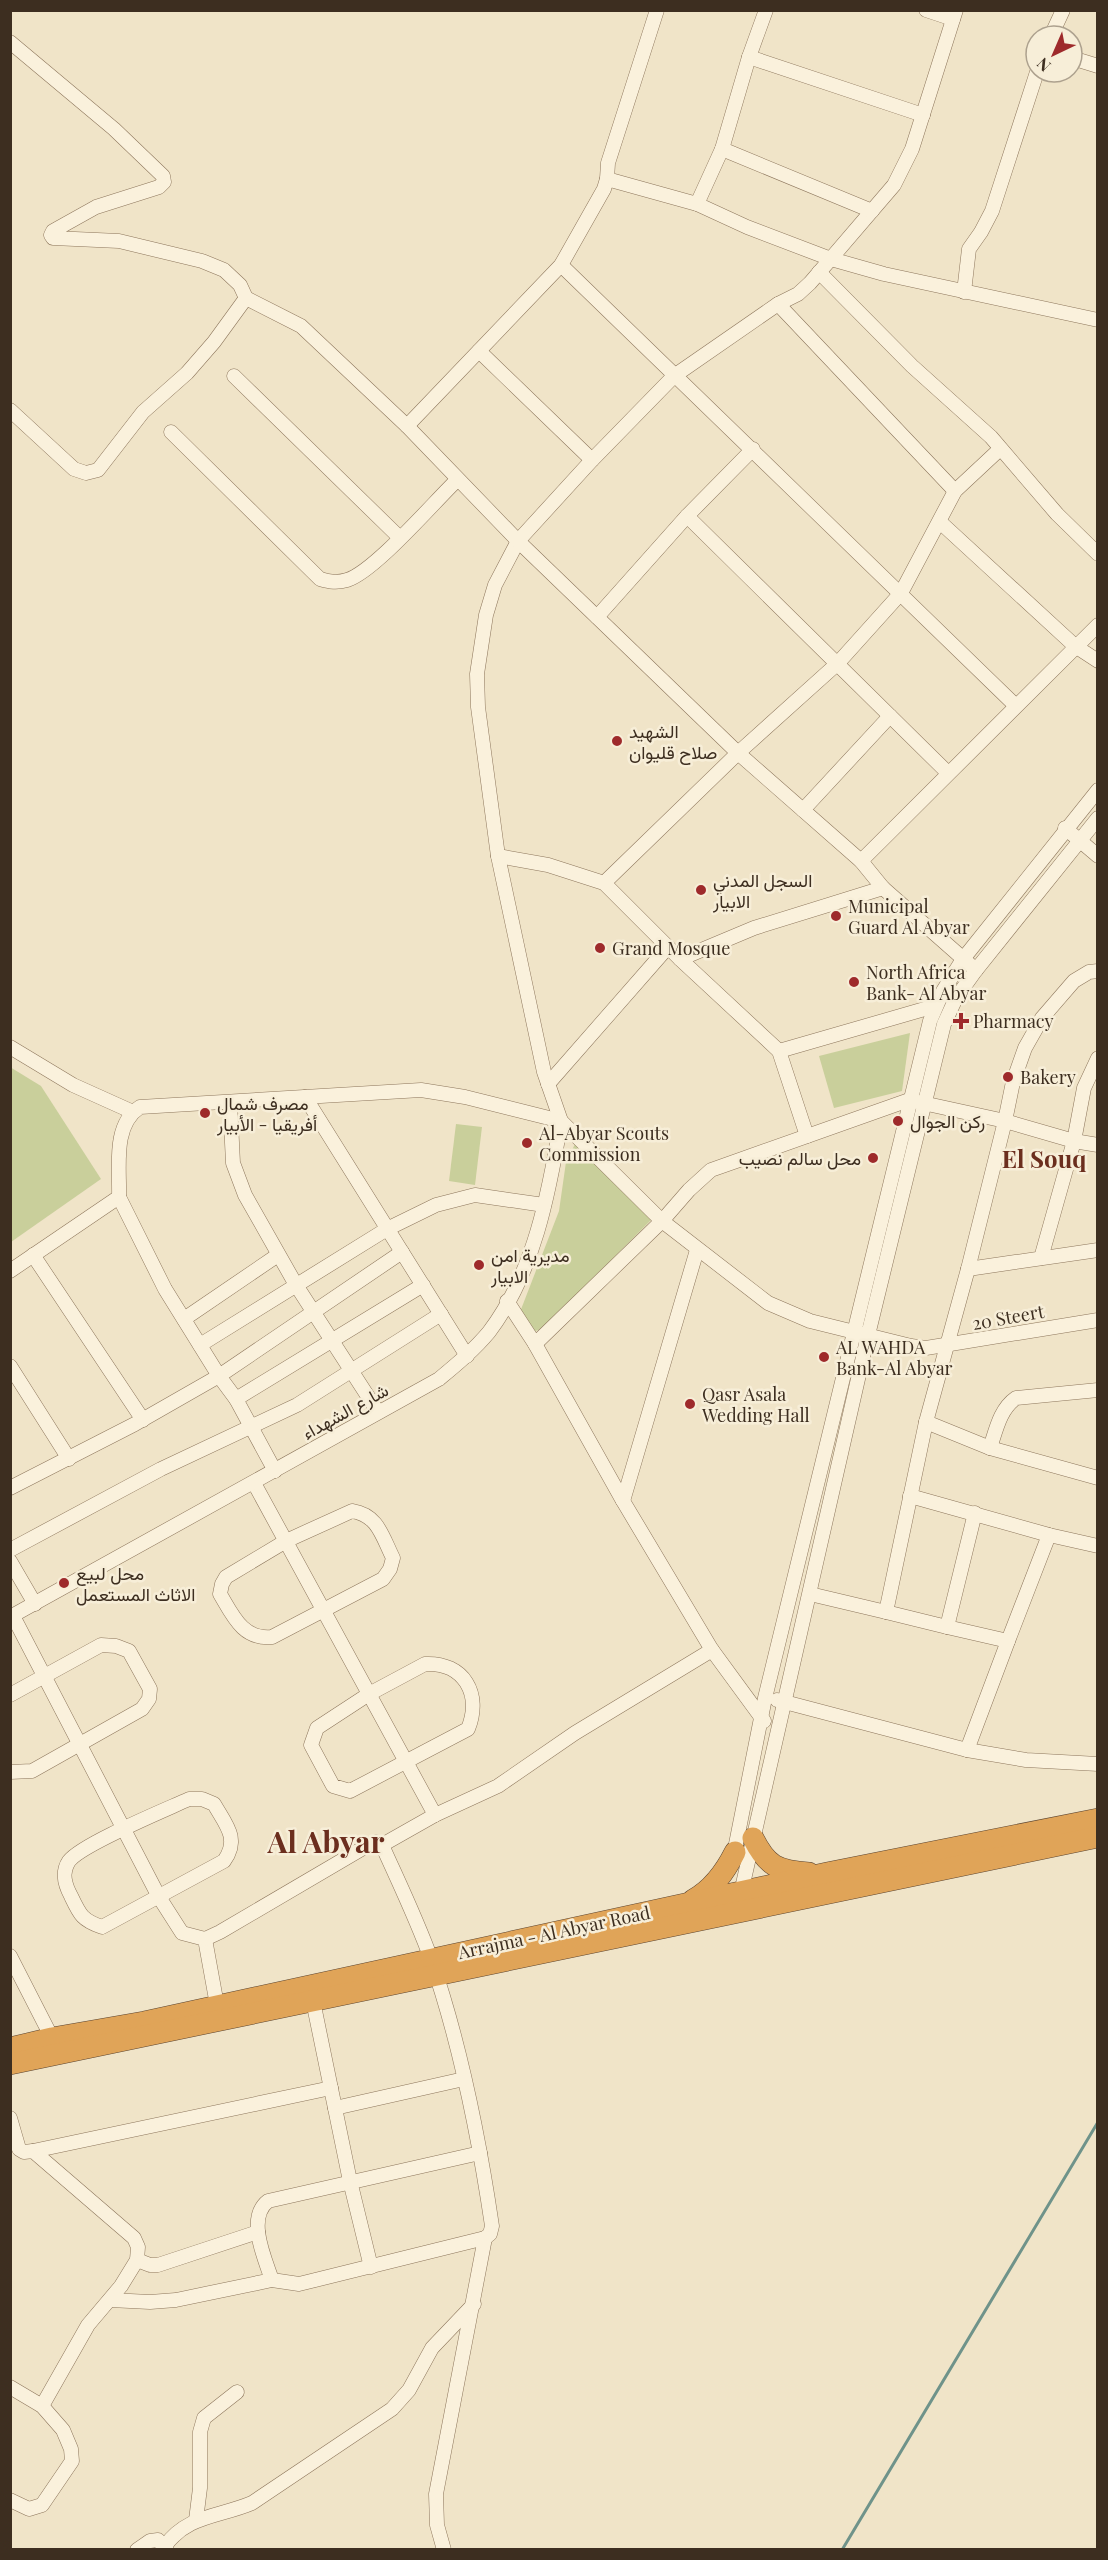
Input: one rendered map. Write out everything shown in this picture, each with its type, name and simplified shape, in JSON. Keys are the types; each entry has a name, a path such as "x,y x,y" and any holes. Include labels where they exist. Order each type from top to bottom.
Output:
{"highway":[{"name":"Arrajma - Al Abyar Road","path":"10,2064 313,2001 433,1966 681,1905 730,1904 827,1874 1098,1819"},
{"name":"Arrajma - Al Abyar Road","path":"10,2048 52,2038 144,2022 217,2004 433,1966 730,1904 1098,1837"},
{"path":"753,1838 765,1859 781,1869 827,1874"},
{"path":"681,1905 708,1890 719,1879 735,1852"}],"street":[{"path":"407,426 561,265 607,179 608,163 657,10"},
{"path":"697,204 722,149 749,57 766,10"},
{"path":"561,1121 548,1084 498,856 478,707 477,674 486,615 495,585 518,541 592,460 674,376 778,304 798,294 894,185 912,148 954,15 926,10"},
{"path":"1057,24 1063,10"},
{"path":"11,44 114,129 163,176 164,182 159,187 96,207 56,229 51,235 53,238 119,242 202,261 224,270 240,285 246,298 301,326 407,426 518,541 738,753 861,861 883,888 976,970"},
{"path":"749,57 923,115"},
{"path":"964,292 969,249 992,211 1033,84"},
{"path":"722,149 872,211"},
{"path":"607,179 697,204 747,227 831,259 884,274 1098,320"},
{"path":"561,265 1015,705"},
{"path":"819,272 912,366 991,437 1057,514 1098,554"},
{"path":"10,410 74,469 86,473 98,470 144,412 187,373 214,342 246,298"},
{"path":"778,304 955,491"},
{"path":"478,351 592,460"},
{"path":"234,376 399,537"},
{"path":"171,432 320,579 332,583 349,580 368,569 457,480"},
{"path":"597,617 687,516 753,449"},
{"path":"604,883 738,753 838,663 901,593 955,491 1000,449"},
{"path":"687,516 948,773"},
{"path":"940,522 1075,646 1098,661"},
{"path":"861,861 1015,705 1098,626"},
{"path":"803,810 891,716"},
{"path":"730,1904 735,1852 760,1718 909,1100 935,1006 963,959 1065,828 1098,790"},
{"path":"730,1904 753,1838 868,1335 944,1024 956,998 976,970 1098,818"},
{"path":"1065,828 1098,856"},
{"path":"498,856 548,865 604,883 680,959 779,1051 807,1136"},
{"path":"680,959 754,928 883,888"},
{"path":"548,1084 668,947"},
{"path":"886,1612 926,1422 968,1269 1013,1082 1025,1048 1042,1018 1074,981 1089,972 1098,971"},
{"path":"779,1051 935,1006"},
{"path":"10,1047 73,1085 133,1112"},
{"path":"1041,1258 1074,1141 1084,1088 1098,1058"},
{"path":"275,1471 253,1427 165,1289 119,1197 120,1137 133,1112 140,1107 421,1090 465,1096 561,1121"},
{"path":"305,1097 467,1356"},
{"path":"535,1344 662,1221 689,1190 711,1170 909,1100 1005,1121 1074,1141 1098,1144"},
{"path":"231,1102 233,1163 245,1195 296,1285 378,1412"},
{"name":"شارع الشهداء","path":"12,1617 439,1379 467,1356 490,1330 523,1275 551,1181 561,1121"},
{"name":"20 Steert","path":"561,1121 662,1221 697,1250 768,1303 810,1321 926,1348 1097,1323"},
{"path":"200,1345 387,1229 436,1205 475,1195 544,1205"},
{"path":"10,1271 119,1197"},
{"path":"623,1501 697,1250"},
{"path":"968,1269 1098,1250"},
{"path":"10,1488 143,1420 219,1376 402,1252"},
{"path":"33,1255 143,1420"},
{"path":"184,1319 278,1255"},
{"path":"236,1399 423,1285"},
{"path":"507,1301 535,1344 623,1501 712,1650 760,1718 777,1732"},
{"path":"10,1550 161,1468 297,1405 441,1314"},
{"path":"10,1366 69,1459"},
{"path":"990,1448 1008,1403 1016,1398 1098,1390"},
{"path":"926,1422 990,1448 1098,1478"},
{"path":"254,1483 435,1815"},
{"path":"910,1496 1049,1535 1098,1546"},
{"path":"352,1511 364,1513 373,1518 393,1558 390,1569 383,1579 323,1610 272,1637 262,1638 241,1628 220,1594 222,1584 226,1577 286,1541 352,1511"},
{"path":"947,1627 975,1513"},
{"path":"967,1750 1049,1535"},
{"path":"10,1562 35,1604"},
{"path":"810,1594 1008,1641"},
{"path":"12,1617 159,1897 182,1933 205,1938 220,1932 370,1844 376,1842 382,1845 433,1966 464,2079 480,2153 492,2226 490,2234 485,2238 299,2284 272,2280 176,2300 150,2302 110,2300"},
{"path":"10,1695 101,1645 116,1646 129,1651 150,1689 149,1700 142,1709 32,1771 10,1772"},
{"path":"382,1845 435,1815 498,1786 575,1733 712,1650"},
{"path":"425,1665 450,1668 459,1672 465,1679 474,1707 468,1729 405,1760 350,1791 342,1790 333,1786 311,1745 317,1728 369,1694 425,1665"},
{"path":"765,1698 967,1750 1026,1760 1098,1764"},
{"path":"189,1798 202,1799 214,1804 233,1840 232,1851 224,1861 159,1897 102,1927 81,1917 65,1884 65,1869 75,1855 189,1798"},
{"path":"205,1938 217,2004"},
{"path":"10,1956 52,2038"},
{"path":"313,2001 350,2181 371,2266"},
{"path":"335,2108 464,2079"},
{"path":"10,2118 19,2149 24,2152 331,2088"},
{"path":"33,2151 134,2238 138,2247 137,2260 121,2286 88,2325 42,2406"},
{"path":"272,2280 258,2232 259,2214 268,2201 480,2153"},
{"path":"137,2260 150,2265 158,2265 258,2232"},
{"path":"444,2550 437,2525 436,2494 485,2238"},
{"path":"136,2550 150,2541 158,2540 166,2548 175,2532 196,2520 232,2511 252,2503 357,2435 392,2409 409,2391 432,2348 474,2304"},
{"path":"10,2387 42,2406 63,2430 71,2448 72,2461 42,2505 29,2509 10,2500"},
{"path":"196,2520 200,2488 200,2432 204,2418 237,2392"}],"green space":[{"path":"910,1033 902,1091 834,1108 819,1056"},
{"path":"10,1067 41,1086 101,1179 11,1242"},
{"path":"456,1124 482,1127 475,1185 449,1181"},
{"path":"575,1144 652,1219 543,1329 535,1331 520,1312 559,1211 566,1162"}],"waterway":[{"path":"842,2550 1098,2122"}],"place":[{"name":"الشهيد صلاح قليوان","path":"617,741"},
{"name":"السجل المدني الابيار","path":"701,890"},
{"name":"Municipal Guard Al Abyar","path":"836,916"},
{"name":"Grand Mosque","path":"600,948"},
{"name":"North Africa Bank- Al Abyar","path":"854,982"},
{"name":"Pharmacy","path":"961,1021"},
{"name":"Bakery","path":"1008,1077"},
{"name":"مصرف شمال أفريقيا - الأبيار","path":"205,1113"},
{"name":"ركن الجوال","path":"898,1121"},
{"name":"Al-Abyar Scouts Commission","path":"527,1143"},
{"name":"محل سالم نصيب","path":"873,1158"},
{"name":"مديرية امن الابيار","path":"479,1265"},
{"name":"AL WAHDA Bank-Al Abyar","path":"824,1357"},
{"name":"Qasr Asala Wedding Hall","path":"690,1404"},
{"name":"محل لبيع الاثاث المستعمل","path":"64,1583"}],"district":[{"name":"El Souq","path":"1044,1158"},
{"name":"Al Abyar","path":"326,1841"}]}
